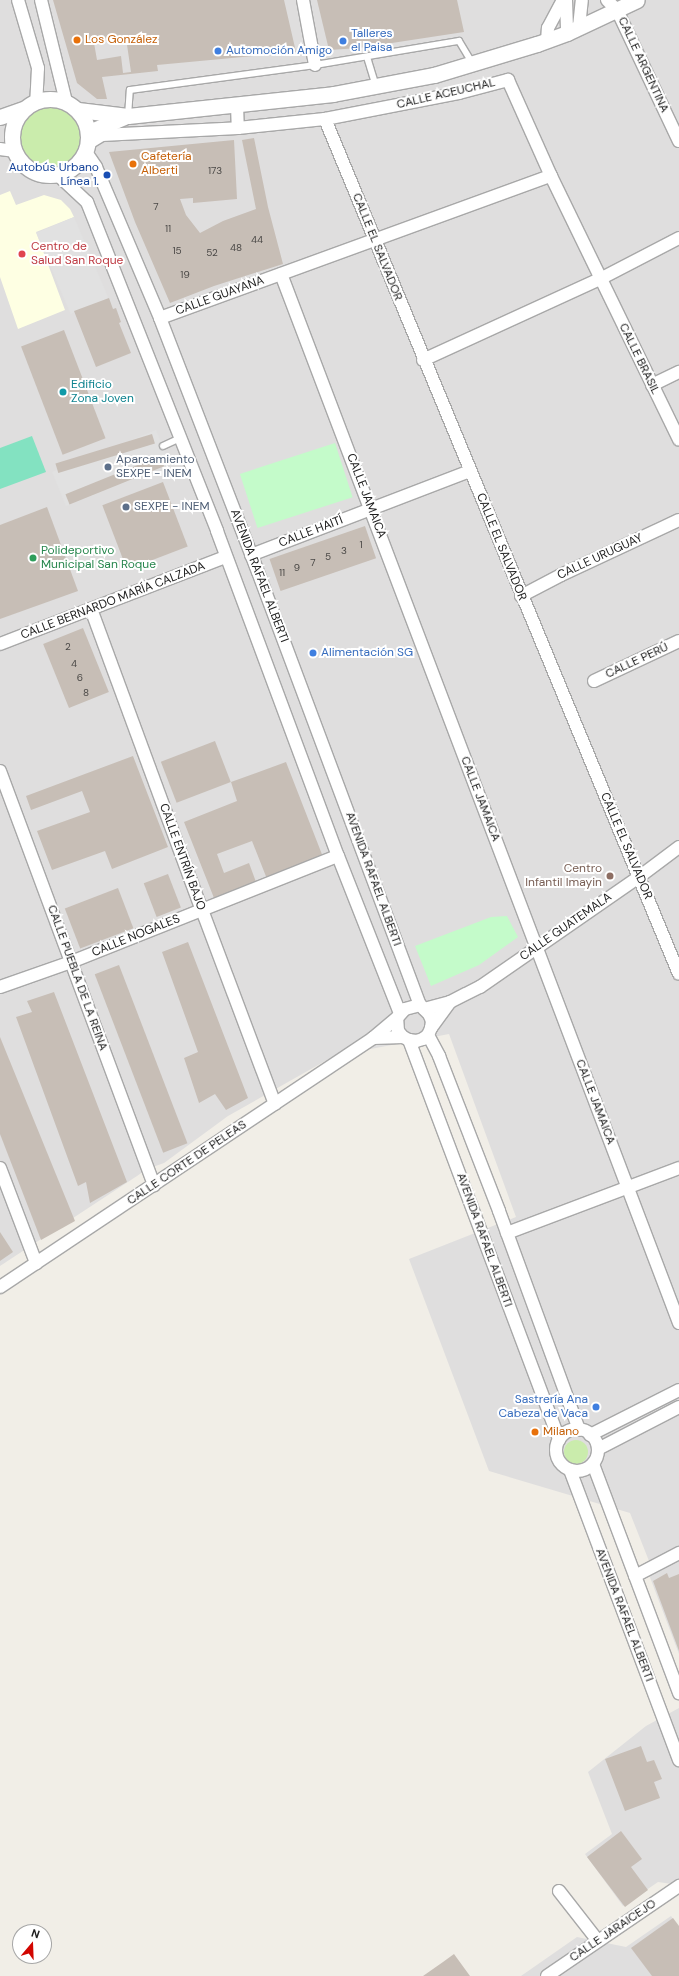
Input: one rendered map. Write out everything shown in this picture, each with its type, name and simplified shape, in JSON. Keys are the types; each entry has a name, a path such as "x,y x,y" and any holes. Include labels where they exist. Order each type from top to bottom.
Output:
{"street":[{"path":"18,0 38,68 36,101"},
{"path":"41,0 72,106"},
{"path":"302,0 316,65"},
{"path":"547,40 548,28 563,0"},
{"path":"566,0 573,30"},
{"path":"573,30 582,0"},
{"name":"CALLE ACEUCHAL","path":"88,142 111,121 128,116 333,94 434,75 547,40 573,30 612,5 637,0"},
{"name":"CALLE ARGENTINA","path":"612,5 679,142"},
{"name":"CALLE ACEUCHAL","path":"88,142 102,135 238,128 324,119 459,94 508,80 551,176 600,279"},
{"path":"0,118 23,110 36,101 56,99 72,106 83,117 88,142 75,166 58,174 45,175 32,171 22,162 9,141"},
{"path":"237,104 238,128"},
{"name":"CALLE ACEUCHAL","path":"72,106 128,116"},
{"path":"0,149 9,141 13,127 23,110"},
{"name":"CALLE EL SALVADOR","path":"324,119 679,974"},
{"name":"AVENIDA RAFAEL ALBERTI","path":"88,142 96,166 160,318 422,1007"},
{"name":"AVENIDA RAFAEL ALBERTI","path":"58,174 87,202 226,557 399,1016"},
{"name":"CALLE GUAYANA","path":"160,318 374,239 551,176"},
{"path":"423,360 600,279 679,238"},
{"name":"CALLE JAMAICA","path":"281,274 679,1323"},
{"name":"CALLE BRASIL","path":"600,279 679,440"},
{"path":"652,385 679,372"},
{"name":"CALLE HAITÍ","path":"251,554 470,471"},
{"name":"CALLE URUGUAY","path":"521,596 561,575 679,520"},
{"name":"CALLE BERNARDO MARÍA CALZADA","path":"0,644 226,557"},
{"name":"CALLE ENTRÍN BAJO","path":"91,609 275,1104"},
{"name":"CALLE PERÚ","path":"594,681 679,641"},
{"name":"CALLE PUEBLA DE LA REINA","path":"0,771 154,1185"},
{"name":"CALLE GUATEMALA","path":"422,1007 450,1002 480,987 639,877 679,847"},
{"name":"CALLE NOGALES","path":"0,987 71,962 338,856"},
{"name":"CALLE GUATEMALA","path":"430,1032 450,1002"},
{"path":"373,1038 406,1038 416,1041 430,1032 432,1021 429,1014 422,1007 405,1008 399,1016 398,1031 406,1038"},
{"name":"CALLE CORTE DE PELEAS","path":"0,1287 373,1038 399,1016"},
{"name":"AVENIDA RAFAEL ALBERTI","path":"430,1032 438,1056 585,1432"},
{"name":"AVENIDA RAFAEL ALBERTI","path":"406,1038 559,1440"},
{"path":"0,1168 36,1263"},
{"path":"507,1233 679,1168"},
{"path":"585,1432 598,1449 596,1459 593,1464 582,1470 570,1470 560,1463 556,1451 559,1440 568,1432 585,1432 679,1390"},
{"path":"598,1449 679,1407"},
{"name":"AVENIDA RAFAEL ALBERTI","path":"593,1464 679,1693"},
{"name":"AVENIDA RAFAEL ALBERTI","path":"570,1470 679,1760"},
{"path":"635,1576 679,1553"},
{"name":"CALLE JARAICEJO","path":"547,1976 679,1886"},
{"path":"559,1891 598,1941"}],"lane":[{"path":"128,116 130,90 316,65 459,41 472,63"},
{"path":"367,57 376,86"},
{"path":"163,446 180,438"}],"shaded area":[{"path":"0,0 679,0 679,1654 648,1572 649,1561 630,1513 489,1471 409,1259 516,1217 449,1034 334,1056 228,1116 164,1163 147,1169 0,1266"},
{"name":"Centro de Salud San Roque","path":"10,191 16,205 44,195 61,200 70,209 74,217 36,232 65,310 18,329 0,277 0,195"},
{"path":"74,217 108,298 71,314 36,233"},
{"name":"Aparcamiento SEXPE - INEM","path":"156,430 170,464 66,506 52,472"},
{"path":"679,1708 679,1885 658,1882 623,1906 585,1854 612,1834 588,1772 646,1726"},
{"path":"671,1916 679,1927 679,1976 521,1976 577,1937 626,1947"}],"green space":[{"path":"50,107 68,112 73,116 77,121 82,139 77,157 73,162 68,166 50,171 32,166 27,162 23,157 18,139 23,121 27,116 32,112"},
{"path":"32,436 46,472 0,489 0,448"},
{"path":"335,443 353,497 258,528 240,474"},
{"path":"507,916 518,937 479,965 431,986 415,946 491,917"},
{"path":"576,1440 585,1443 588,1452 585,1461 576,1464 567,1461 564,1452 567,1443"}],"building":[{"path":"53,0 284,0 296,52 157,65 158,71 102,77 107,99 97,99 77,83","holes":["126,38 131,72 123,73 121,56 97,60 94,43"]},
{"path":"317,0 457,0 464,32 359,48 329,50"},
{"path":"254,138 268,207 283,264 214,286 170,303 135,222 109,152 234,140 237,199 193,203 193,198 180,199 186,215 200,233 223,221 256,209 242,140"},
{"path":"109,298 113,309 116,308 121,322 119,323 131,353 96,367 74,311"},
{"name":"Edificio Zona Joven","path":"64,330 106,438 63,455 21,346"},
{"path":"152,434 155,444 58,473 55,464"},
{"path":"160,456 164,466 70,504 65,494"},
{"name":"SEXPE - INEM","path":"163,482 188,546 127,570 102,505"},
{"name":"Polideportivo Municipal San Roque","path":"47,507 78,591 0,619 0,525"},
{"path":"365,526 376,558 281,591 270,559"},
{"path":"83,628 109,692 69,708 43,644"},
{"path":"215,741 231,782 177,803 161,762"},
{"path":"133,756 168,847 112,869 105,851 52,870 37,831 90,812 82,791 31,810 26,796"},
{"path":"286,762 323,857 267,879 252,841 217,854 224,873 249,863 256,882 214,898 184,822 237,801 231,782"},
{"path":"168,874 181,908 157,917 144,883"},
{"path":"118,888 133,928 80,949 65,908"},
{"path":"188,942 248,1098 226,1110 215,1094 199,1103 184,1058 198,1052 162,952"},
{"path":"119,965 187,1143 163,1153 95,974"},
{"path":"54,992 127,1182 90,1203 86,1182 78,1186 16,1017 32,1012 27,1001"},
{"path":"0,1037 75,1221 41,1240 0,1134"},
{"path":"0,1232 13,1252 0,1261"},
{"path":"667,1573 669,1578 679,1574 679,1651 653,1581"},
{"path":"641,1746 647,1762 654,1760 662,1779 654,1782 660,1798 625,1811 605,1759"},
{"path":"621,1831 642,1859 631,1867 648,1890 625,1907 587,1857"},
{"path":"673,1918 679,1926 679,1976 652,1976 631,1948"},
{"path":"454,1954 470,1976 423,1976 443,1962"}],"place":[{"name":"Los González","path":"77,40"},
{"name":"Talleres el Paisa","path":"343,41"},
{"name":"Automoción Amigo","path":"218,51"},
{"name":"Cafetería Alberti","path":"133,164"},
{"name":"Autobús Urbano Línea 1.","path":"107,175"},
{"name":"Centro de Salud San Roque","path":"22,254"},
{"name":"Edificio Zona Joven","path":"63,392"},
{"name":"Aparcamiento SEXPE - INEM","path":"108,467"},
{"name":"SEXPE - INEM","path":"126,507"},
{"name":"Polideportivo Municipal San Roque","path":"33,558"},
{"name":"Alimentación SG","path":"313,653"},
{"name":"Centro Infantil Imayin","path":"610,876"},
{"name":"Sastrería Ana Cabeza de Vaca","path":"596,1407"},
{"name":"Milano","path":"535,1432"}]}
